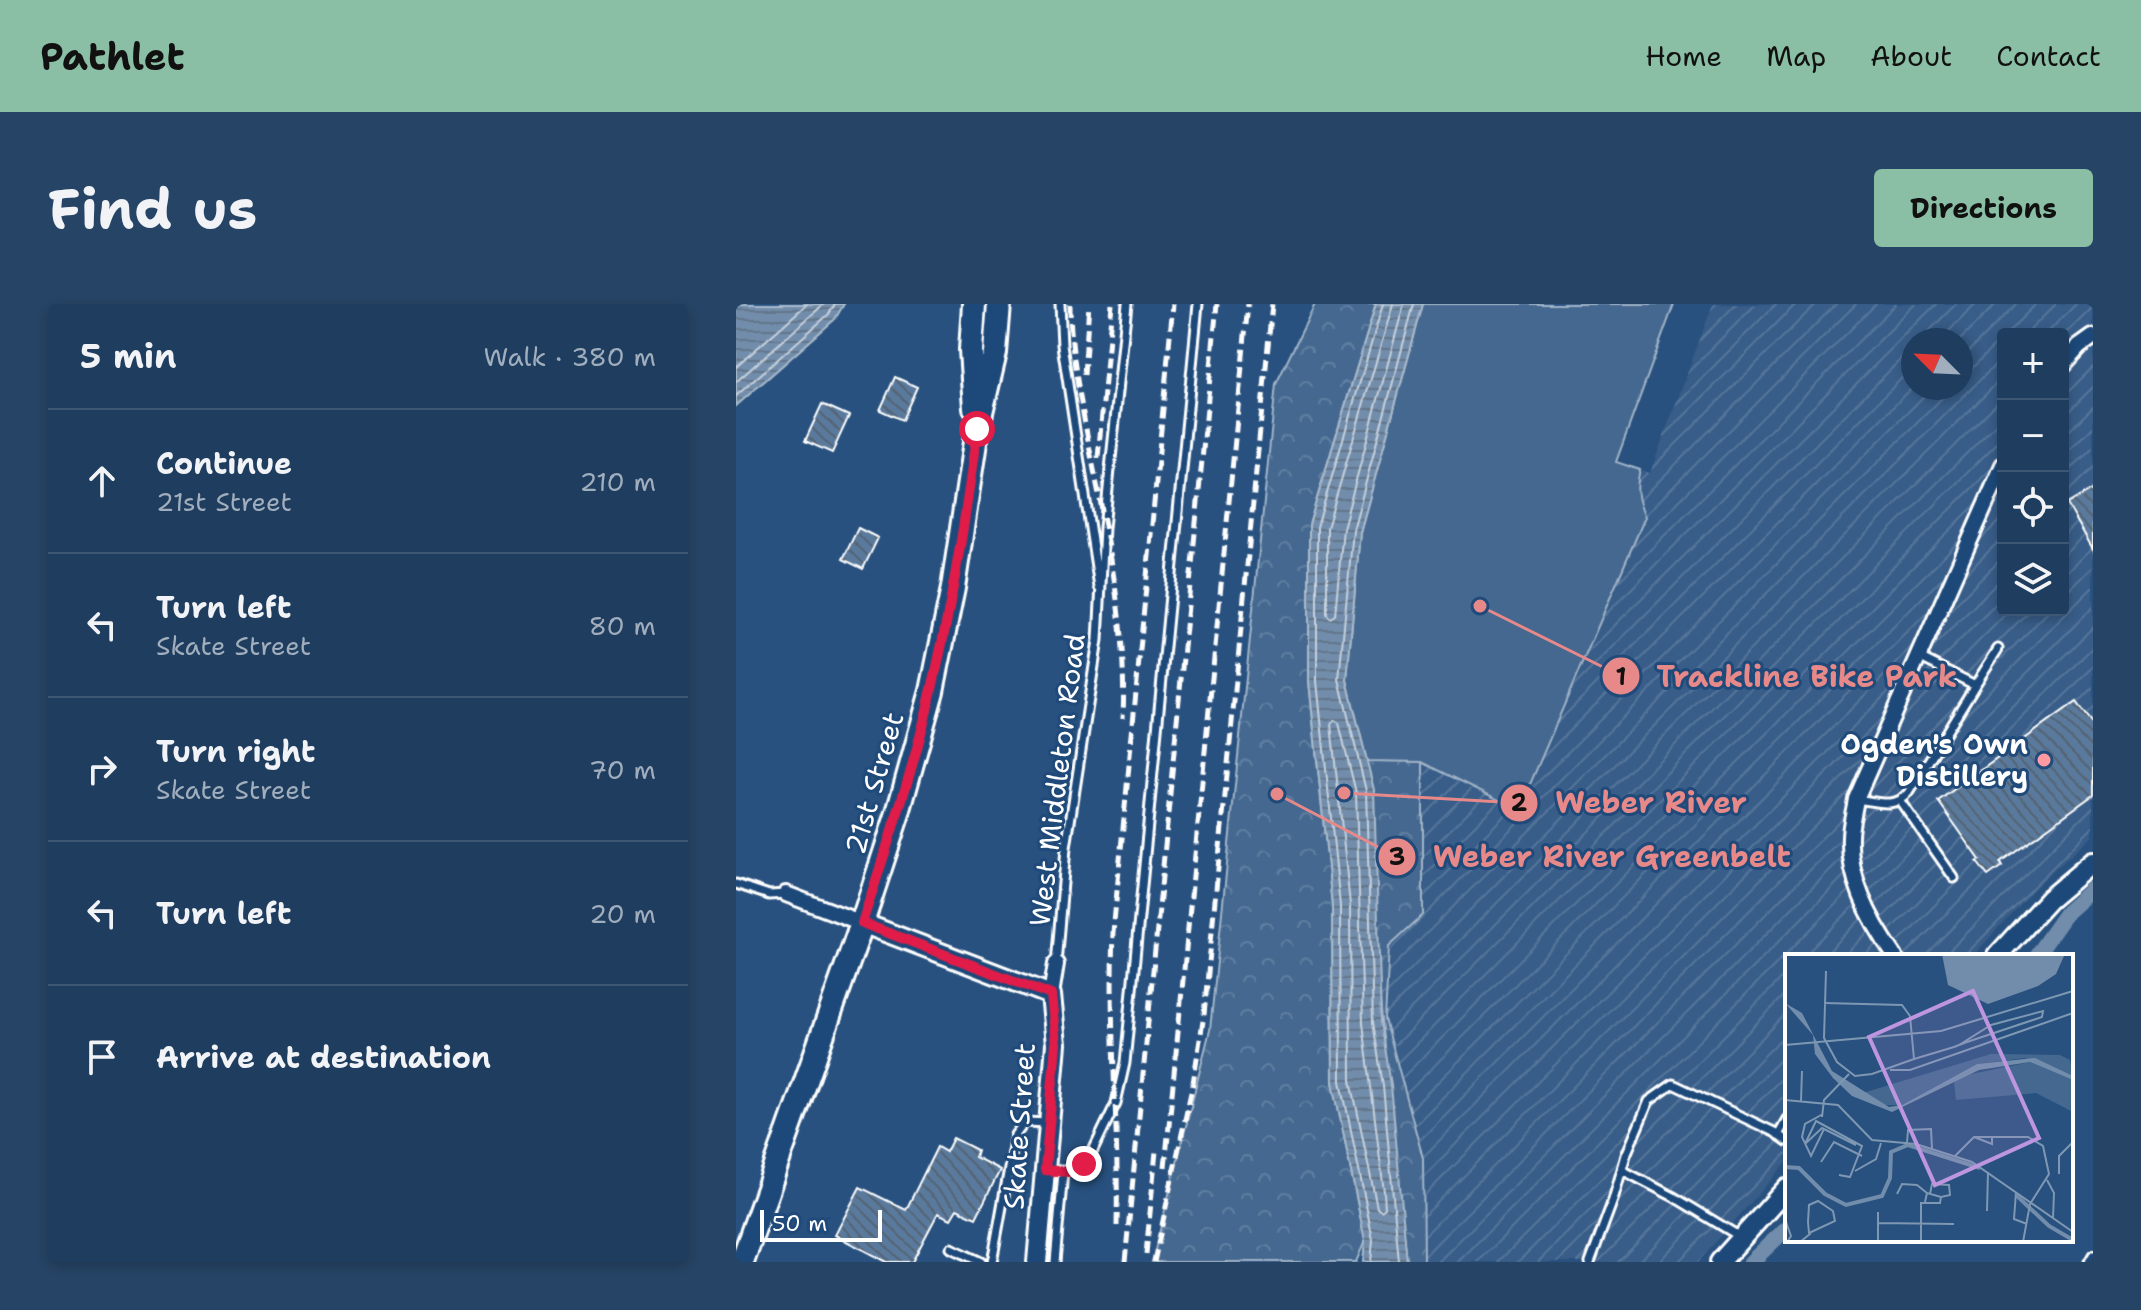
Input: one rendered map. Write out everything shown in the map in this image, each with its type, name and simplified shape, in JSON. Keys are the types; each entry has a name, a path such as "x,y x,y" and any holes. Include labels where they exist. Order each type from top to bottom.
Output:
{"main road":[{"path":"974,304 971,350 977,429"},
{"name":"21st Street","path":"742,1262 862,923 898,813 932,691 953,588 977,429 995,353 999,304"}],"street":[{"path":"2069,358 2093,337"},
{"path":"1894,954 1871,920 1856,880 1850,839 1856,799 2000,472"},
{"path":"1999,954 2049,899 2093,862"},
{"path":"786,894 1051,995"},
{"name":"Skate Street","path":"1037,1262 1054,1171 1049,1123 1056,1044 1051,995 1056,964"},
{"path":"1720,1262 1785,1190"}],"lane":[{"name":"West Middleton Road","path":"1060,304 1062,345 1101,602"},
{"name":"West Middleton Road","path":"1056,964 1066,848 1093,678 1101,602 1104,528 1127,304"},
{"path":"1055,1262 1054,1171 1084,1164 1096,1150 1116,1103 1125,1063 1198,304"},
{"path":"1856,799 1890,804 1901,802 1998,649"},
{"path":"1919,657 1975,685"},
{"path":"1901,802 1954,878"},
{"path":"736,884 769,895 786,894"},
{"path":"1590,1262 1649,1101 1673,1084 1785,1140"},
{"path":"992,1262 1015,1135 1025,1122 1049,1123"},
{"path":"1778,1135 1785,1123"},
{"path":"1622,1170 1742,1238"},
{"path":"951,1248 981,1262"},
{"path":"2089,1262 2093,1255"}],"shaded area":[{"path":"1713,304 2093,304 2093,836 2037,885 1975,954 1785,954 1785,1164 1698,1262 1424,1262 1423,1158 1385,1019 1389,946 1423,915 1422,762 1519,809 1645,517 1636,483 1640,470 1650,473"}],"green space":[{"path":"1315,304 1376,304 1309,525 1309,681 1332,906 1333,1082 1365,1241 1356,1262 1152,1262 1210,1030 1276,384"},
{"path":"1423,304 1423,915 1389,946 1385,1019 1423,1158 1424,1262 1407,1262 1347,680 1397,398"},
{"path":"1423,304 1674,304 1616,462 1640,470 1638,494 1645,517 1519,810 1422,762 1367,761 1347,680 1360,532"}],"water":[{"path":"736,304 844,304 835,319 736,406"},
{"path":"1376,304 1423,304 1360,532 1347,680 1374,790 1381,1022 1391,1085 1407,1262 1363,1262 1365,1241 1333,1082 1332,906 1309,681 1309,525"}],"building":[{"path":"895,377 917,387 902,420 880,410"},
{"path":"822,404 849,416 832,453 805,441"},
{"path":"2093,489 2093,549 2069,507 2069,503"},
{"path":"858,528 878,538 863,569 843,559"},
{"name":"Ogden's Own Distillery","path":"2076,702 2093,725 2093,795 2000,862 2002,866 1988,876 1938,801"},
{"path":"953,1138 977,1150 975,1157 1000,1170 976,1218 957,1209 951,1219 938,1213 912,1262 886,1262 835,1235 860,1187 906,1210 937,1147 946,1152"}],"waterway":[{"path":"2037,954 2066,913 2093,889"},
{"path":"1751,1262 1785,1230"}],"railway":[{"path":"1070,304 1077,377 1119,617 1123,718"},
{"path":"1084,375 1089,304"},
{"path":"1098,458 1112,304"},
{"path":"1117,1226 1113,933 1173,304"},
{"path":"1125,1262 1217,304"},
{"path":"1165,1167 1248,304"},
{"path":"1154,1262 1193,1083 1204,1015 1272,304"},
{"path":"1146,1254 1156,1151"}],"place":[{"name":"Trackline Bike Park","path":"1480,606"},
{"name":"Ogden's Own Distillery","path":"2044,760"},
{"name":"Weber River","path":"1344,793"},
{"name":"Weber River Greenbelt","path":"1277,794"}],"route":[{"path":"977,429 953,588 932,691 898,813 862,923 1051,995 1056,1044 1045,1170 1068,1172 1084,1164"}]}
